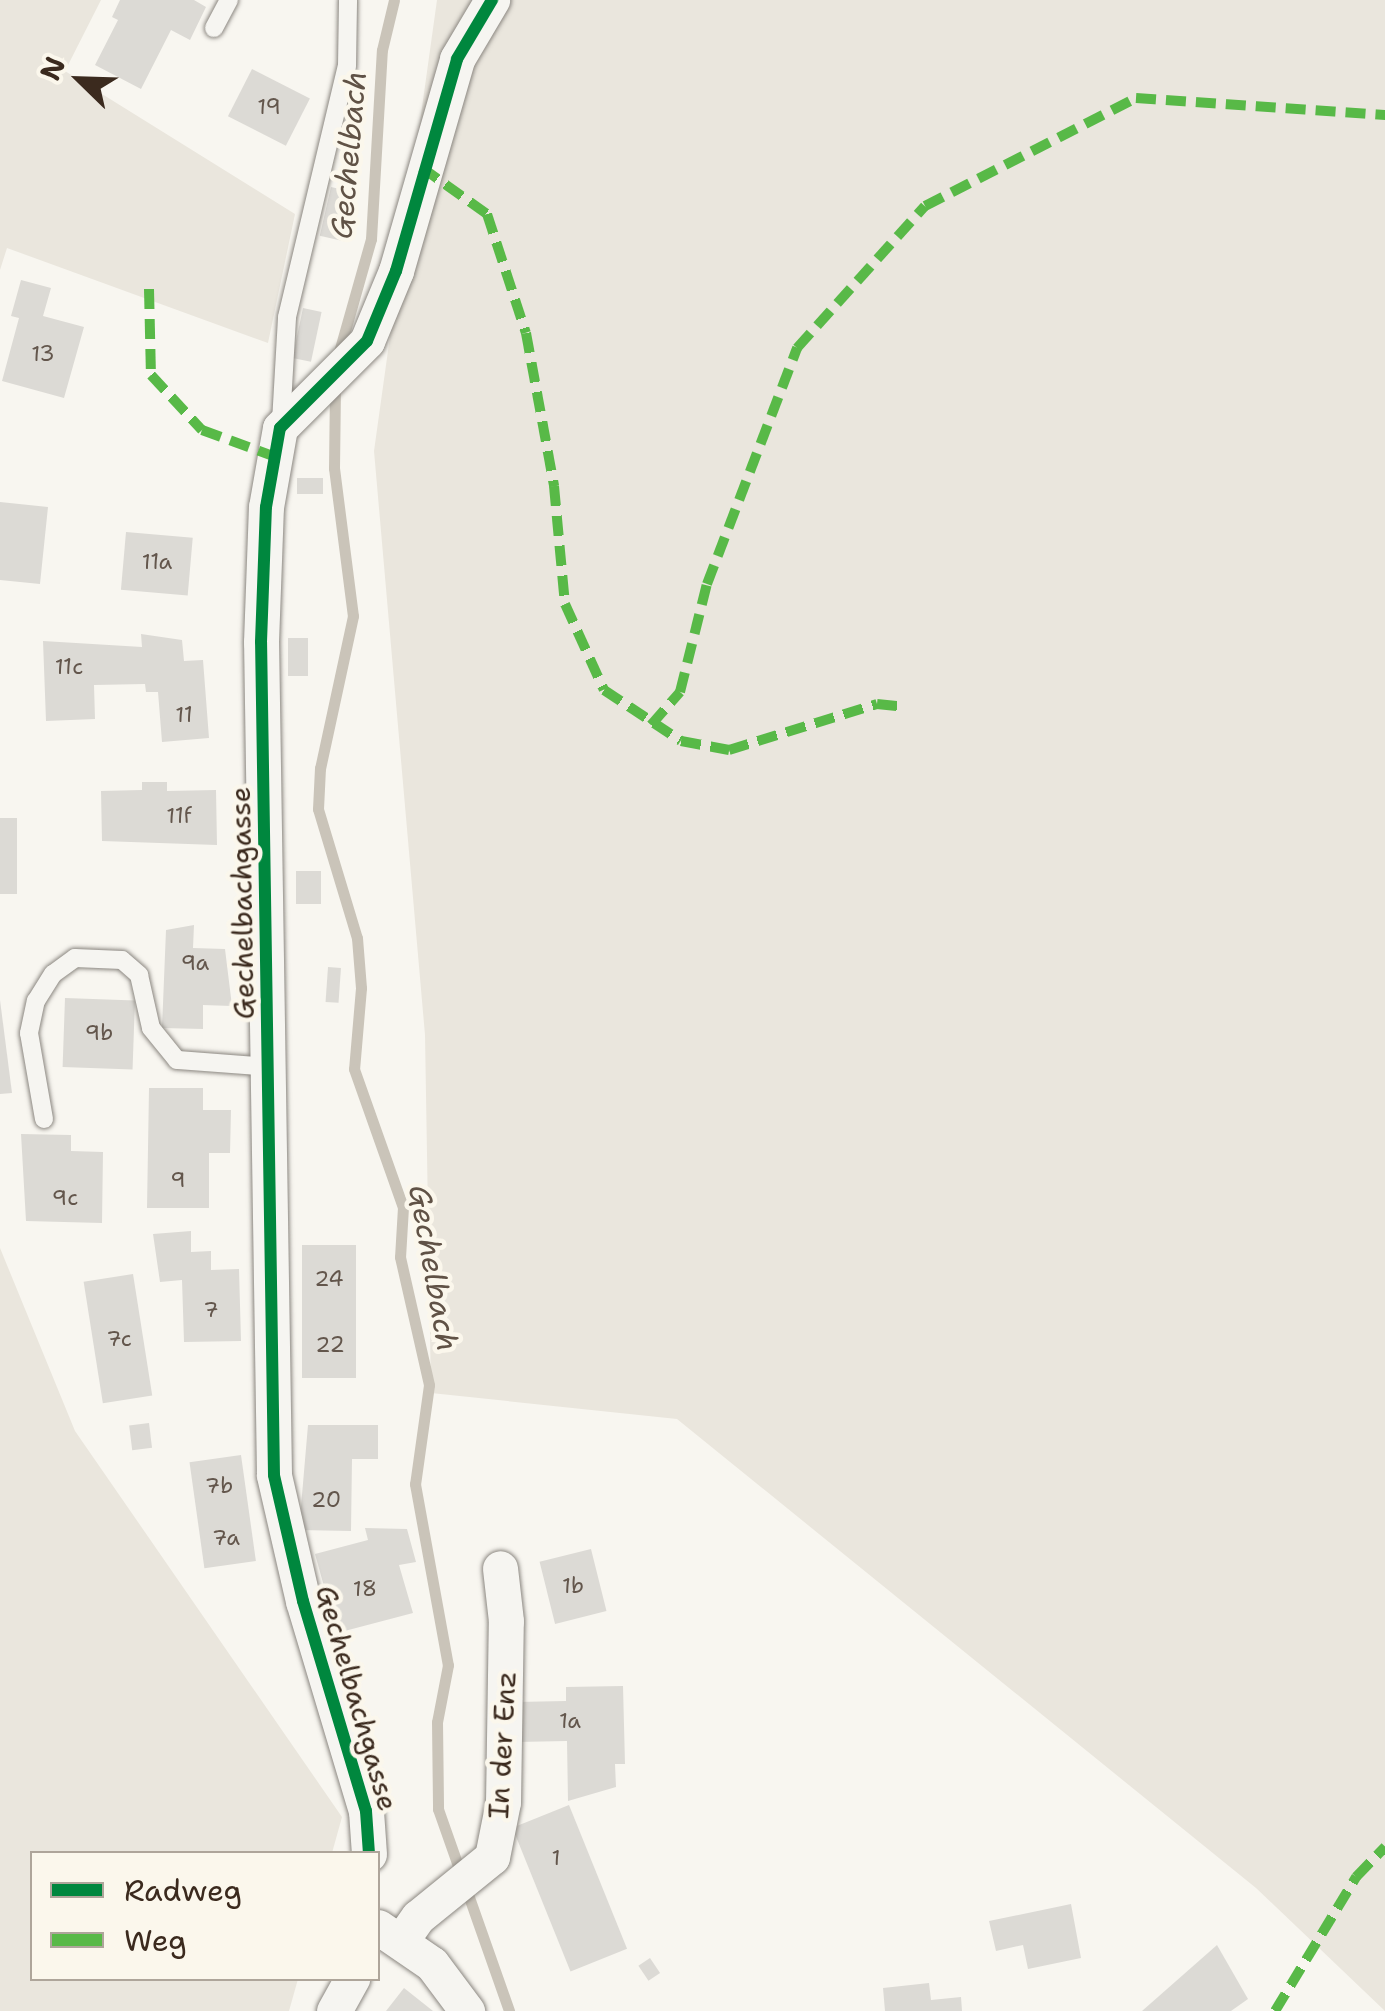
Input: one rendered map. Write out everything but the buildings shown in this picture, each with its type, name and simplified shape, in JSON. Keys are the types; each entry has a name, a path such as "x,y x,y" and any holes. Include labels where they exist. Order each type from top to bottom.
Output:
{"street":[{"path":"280,428 320,393 367,341 396,271 457,59 492,0"},
{"name":"Gechelbachgasse","path":"280,428 266,507 261,642 274,1475 303,1601 366,1811 369,1851"},
{"name":"In der Enz","path":"467,2011 432,1964 389,1934 463,1884 492,1857 503,1802 506,1621 500,1568"},
{"path":"334,2011 350,1981"}],"lane":[{"path":"214,28 229,0"},
{"path":"280,428 287,316 347,66 348,0"},
{"path":"44,1120 29,1033 44,988 75,958 122,960 139,975 151,1028 177,1060 270,1067"}],"shaded area":[{"path":"0,0 101,0 65,71 295,214 268,343 7,248 0,270"},
{"path":"437,0 1385,0 1385,2011 1256,1888 677,1419 431,1393 425,1035 374,451"},
{"path":"0,1248 75,1431 342,1817 333,1851 30,1851 30,1981 297,1981 289,2011 0,2011"}],"waterway":[{"name":"Gechelbach","path":"337,359 371,239 382,50 394,0"},
{"name":"Gechelbach","path":"335,387 334,468 353,616 320,768 318,809 357,938 361,988 354,1069 403,1207 400,1257 429,1385 415,1484 448,1665 437,1722 438,1809 509,2011"}],"marked path":[{"path":"651,725 680,692 707,584 797,348 925,206 1136,98 1385,115"},
{"path":"421,167 487,214 526,333 554,486 565,604 604,690 681,741 729,750 877,704 904,707"},
{"path":"149,289 151,375 202,430 273,456"},
{"path":"1275,2011 1356,1877 1385,1847"}],"cycle path":[{"path":"369,1851 366,1811 303,1601 274,1475 261,642 266,507 280,428 367,341 396,271 457,59 492,0"}]}
